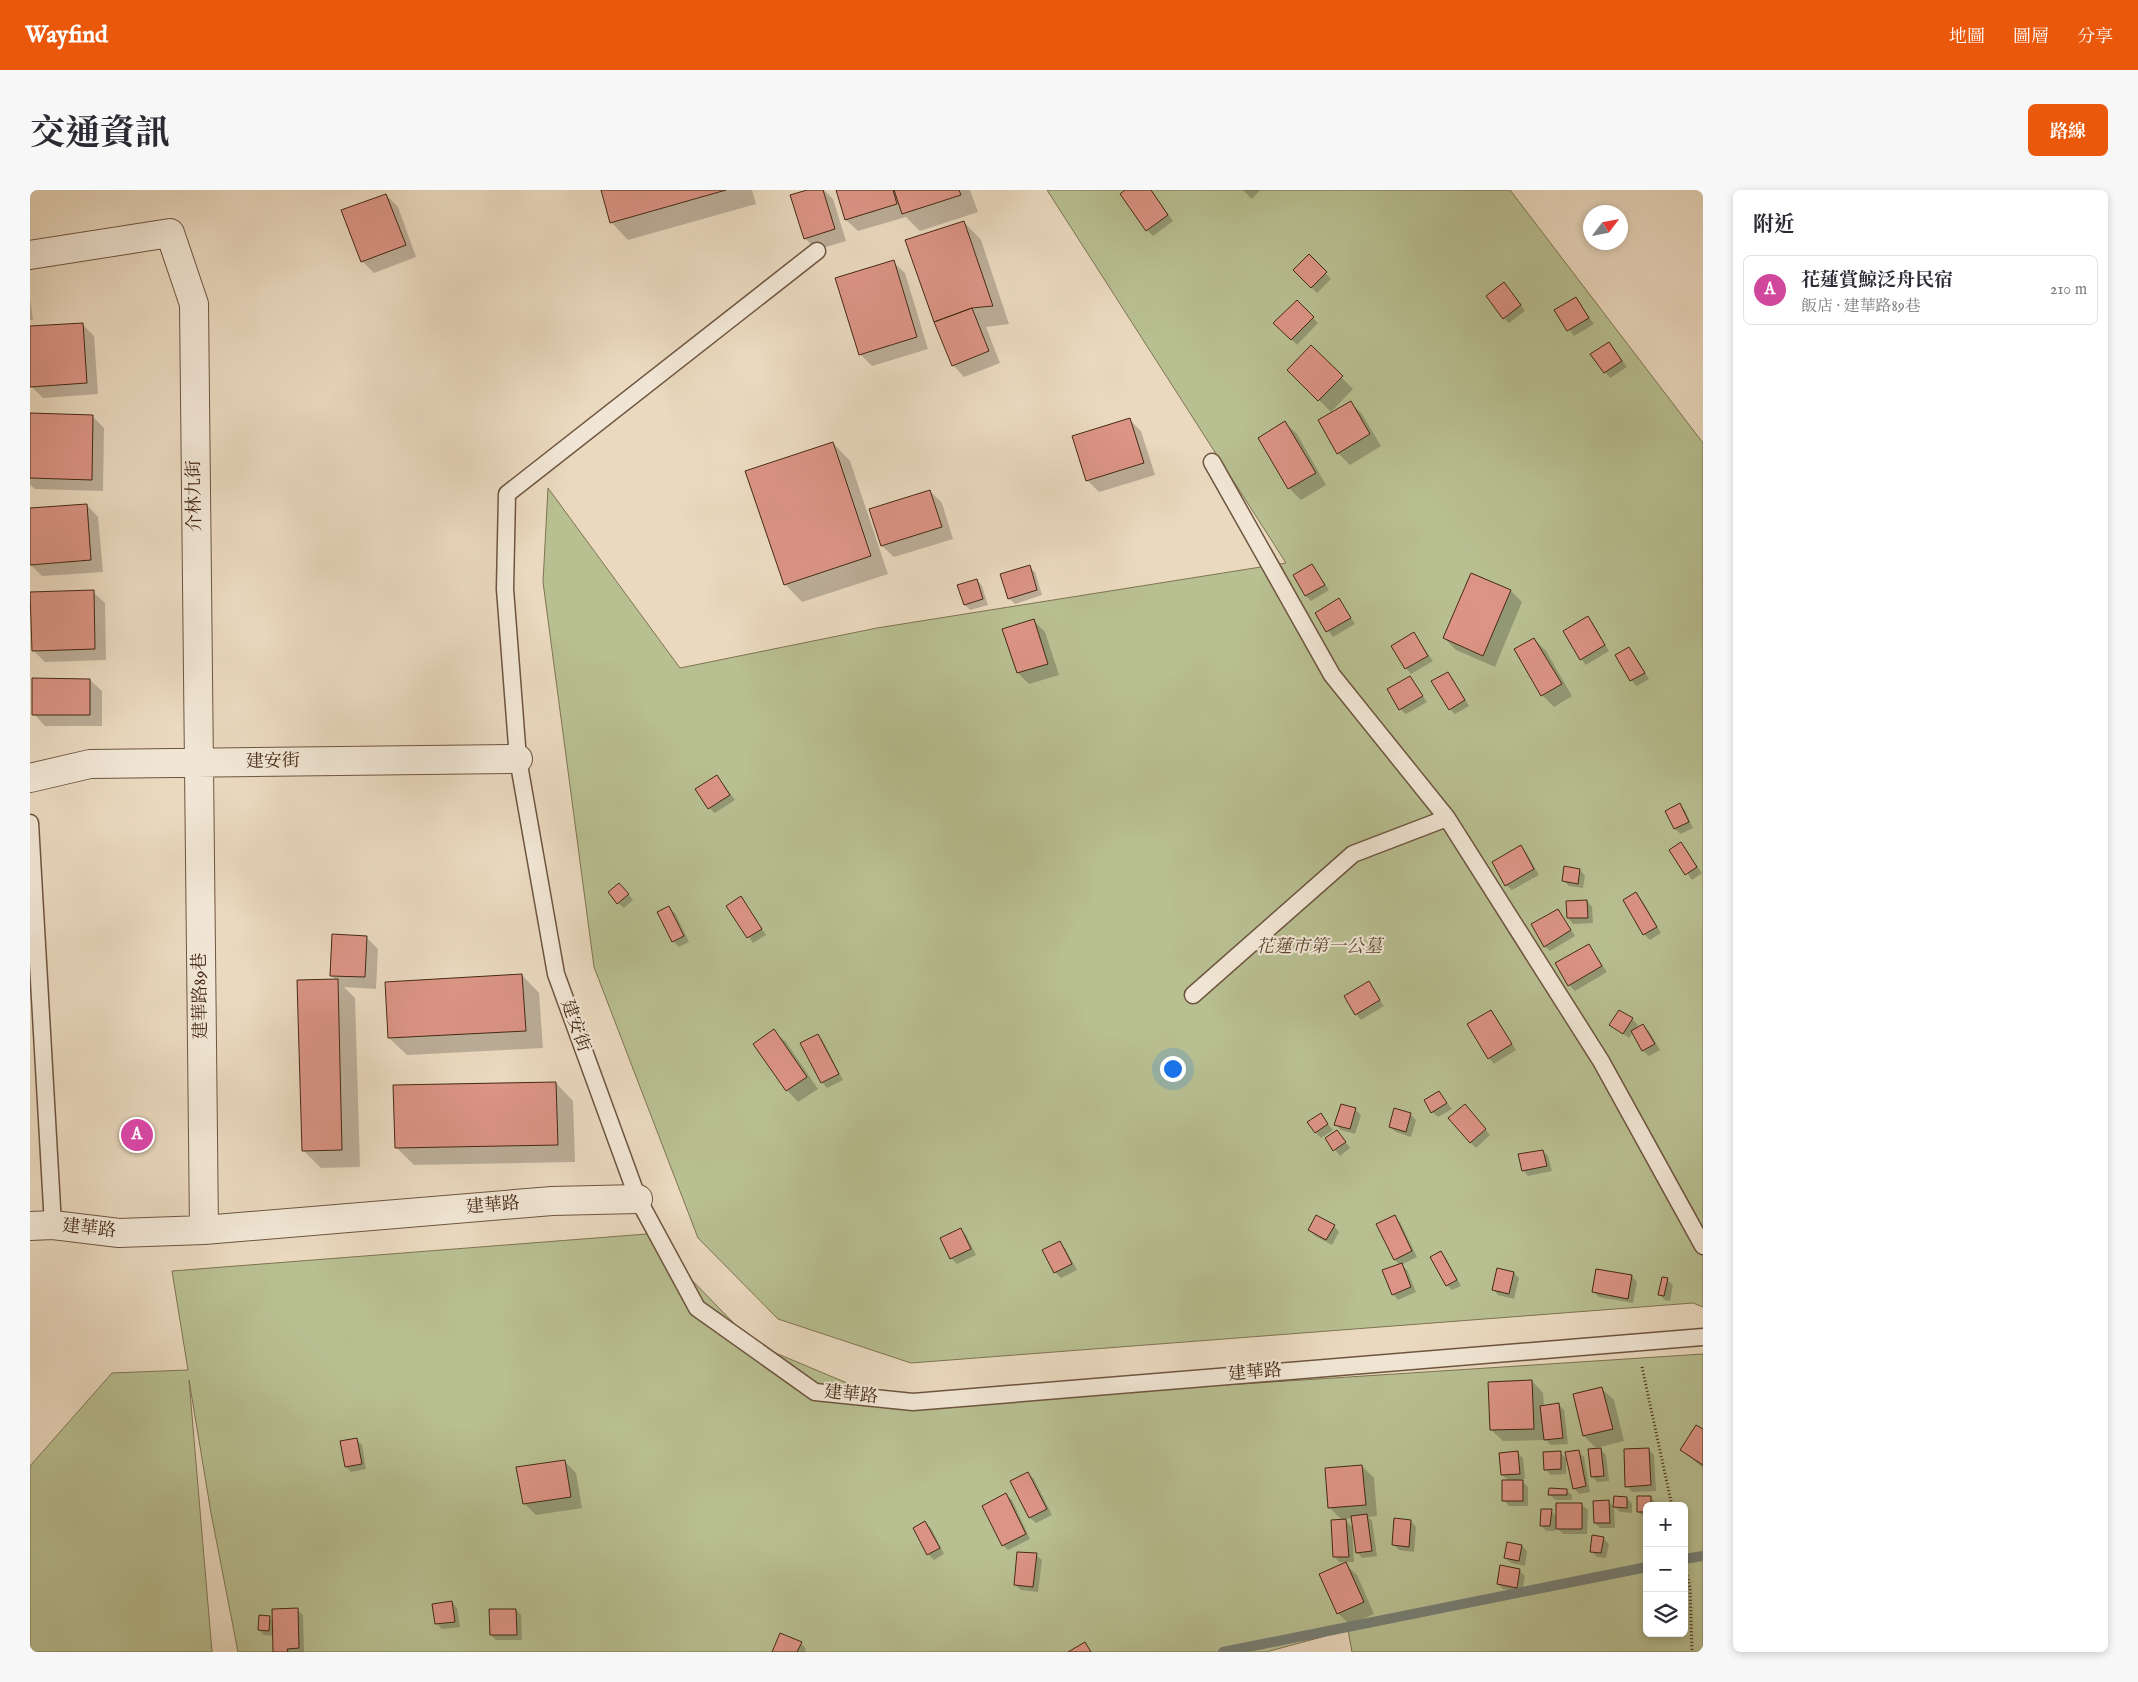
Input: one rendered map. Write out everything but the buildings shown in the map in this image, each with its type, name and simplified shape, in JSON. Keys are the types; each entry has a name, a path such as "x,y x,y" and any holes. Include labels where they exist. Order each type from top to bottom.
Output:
{"street":[{"name":"介林九街","path":"30,255 170,233 194,304 198,763"},
{"name":"建安街","path":"30,778 90,764 518,759"},
{"name":"建華路89巷","path":"198,763 204,1230"},
{"name":"建華路","path":"42,1226 119,1233 204,1230 552,1201 638,1199"}],"lane":[{"name":"建安街","path":"638,1199 556,974 518,759 506,589 507,494 818,251"},
{"path":"1212,462 1332,675 1447,818 1601,1061 1703,1246"},
{"path":"1193,995 1353,854 1447,818"},
{"path":"30,823 42,1226"},
{"name":"建華路","path":"638,1199 697,1308 815,1392 913,1402 1703,1336"}],"path":[{"path":"1637,1341 1671,1502"},
{"path":"1688,1579 1690,1588 1692,1652"}],"green space":[{"name":"花蓮市第一公墓","path":"1047,190 1510,190 1703,443 1703,1307 1693,1303 911,1363 778,1319 698,1238 594,967 543,582 548,488 680,668 877,628 1286,563"},
{"path":"647,1234 754,1344 902,1406 1703,1354 1703,1652 1352,1652 1348,1630 1266,1652 238,1652 211,1513 189,1380 212,1652 30,1652 30,1466 112,1373 188,1370 172,1271"}],"waterway":[{"path":"1688,1558 1703,1556"},
{"path":"1223,1652 1643,1568"}],"place":[{"name":"花蓮賞鯨泛舟民宿","path":"137,1135"}]}
